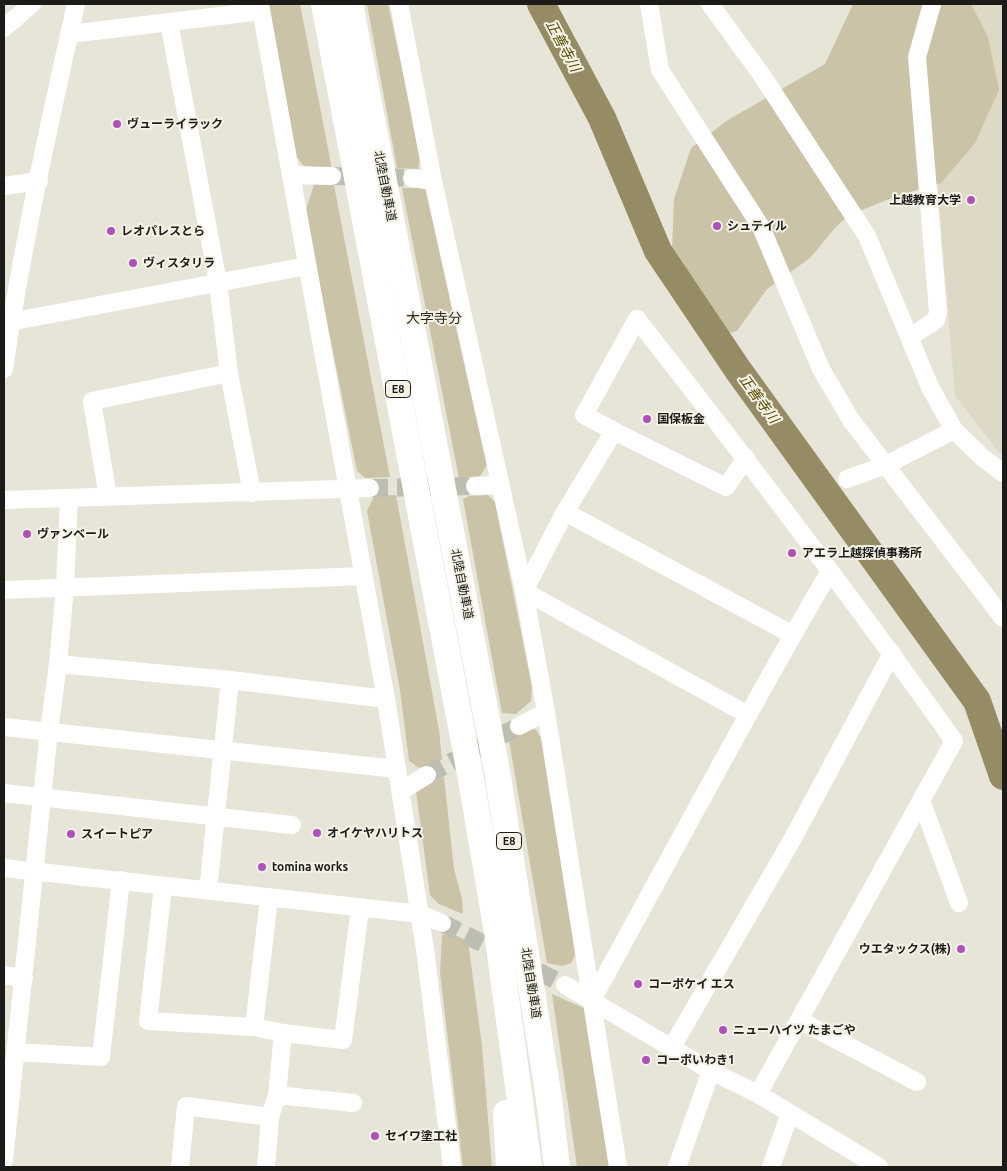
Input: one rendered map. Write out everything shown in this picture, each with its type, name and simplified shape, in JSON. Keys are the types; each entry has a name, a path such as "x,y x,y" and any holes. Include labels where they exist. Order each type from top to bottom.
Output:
{"highway":[{"name":"北陸自動車道","path":"324,4 470,774 497,932 529,1167"},
{"name":"北陸自動車道","path":"350,4 497,771 549,1100 557,1167"},
{"path":"470,774 473,824 499,1007 509,1167"}],"street":[{"path":"4,28 32,4"},
{"path":"4,369 7,322 76,4"},
{"path":"399,4 433,180 524,591 546,712 618,1167"},
{"path":"649,4 660,70 761,227 822,370 851,420 1003,618"},
{"path":"710,4 761,74 867,236 930,387 954,430 983,458 1003,473"},
{"path":"910,337 936,320 938,312 917,57 932,4"},
{"path":"70,34 169,22 260,7 386,699 420,914 452,1167"},
{"path":"169,22 218,283 229,373 252,493"},
{"path":"291,175 332,176"},
{"path":"412,178 433,180"},
{"path":"4,186 39,181"},
{"path":"7,322 307,266"},
{"path":"746,458 726,487 584,415 636,319 746,458 892,653 954,741 758,1094"},
{"path":"108,497 92,401 229,373"},
{"path":"847,479 886,465 954,430"},
{"path":"524,591 565,512 614,431"},
{"path":"475,486 500,485"},
{"path":"4,500 370,488"},
{"path":"4,1160 49,731 58,664 65,587 69,498"},
{"path":"565,512 793,635"},
{"path":"592,1000 748,715 830,571"},
{"path":"4,590 363,576"},
{"path":"524,591 748,715"},
{"path":"672,1047 792,840 892,653"},
{"path":"58,664 230,680 386,699"},
{"path":"208,891 230,680"},
{"path":"519,726 546,712"},
{"path":"4,727 397,769"},
{"path":"401,791 427,775"},
{"path":"4,793 292,825"},
{"path":"921,800 959,902"},
{"path":"4,868 420,914 442,923"},
{"path":"16,1052 101,1057 121,880"},
{"path":"163,886 148,1021 254,1027 283,1033 343,1040 360,908"},
{"path":"254,1027 269,898"},
{"path":"4,975 24,978"},
{"path":"565,985 711,1070 790,1112 873,1166"},
{"path":"799,1020 918,1082"},
{"path":"266,1167 270,1117 277,1096 283,1033"},
{"path":"677,1167 711,1070"},
{"path":"277,1096 353,1103"},
{"path":"180,1167 186,1106 270,1117"},
{"path":"771,1167 790,1112"}],"shaded area":[{"path":"267,4 300,4 332,169 304,166 294,154"},
{"path":"367,4 388,4 402,68 419,131 420,157 418,169 397,168"},
{"path":"853,4 971,4 988,37 999,90 975,143 941,183 897,196 849,215 835,228 810,258 767,289 737,331 722,335 703,334 685,302 672,251 674,199 691,148 728,120 825,64"},
{"name":"上越教育大学","path":"922,4 1003,4 1003,455 955,396"},
{"path":"315,182 334,185 390,477 365,478 357,471 306,209"},
{"path":"402,188 429,188 489,462 480,476 459,478"},
{"path":"396,495 439,730 442,760 419,768 409,761 400,690 367,511 374,496"},
{"path":"488,495 495,502 532,687 531,701 516,714 502,713 463,499 469,496"},
{"path":"530,727 536,730 542,739 576,937 575,955 571,963 562,966 547,963 509,740"},
{"path":"444,777 454,869 462,899 463,914 439,904 430,895 416,791"},
{"path":"442,935 455,935 468,941 482,1046 492,1167 463,1167 440,973"},
{"path":"552,994 593,1012 617,1167 577,1167"}],"waterway":[{"name":"正善寺川","path":"541,4 602,118 658,251 738,370 977,701 1003,776"}],"tunnel":[{"path":"332,176 412,178"},
{"path":"370,488 475,486"},
{"path":"427,775 519,726"},
{"path":"442,923 565,985"}],"place":[{"name":"ヴューライラック","path":"117,124"},
{"name":"上越教育大学","path":"971,200"},
{"name":"シュテイル","path":"717,226"},
{"name":"レオパレスとら","path":"111,231"},
{"name":"ヴィスタリラ","path":"133,263"},
{"name":"国保板金","path":"647,419"},
{"name":"ヴァンベール","path":"27,534"},
{"name":"アエラ上越探偵事務所","path":"792,553"},
{"name":"オイケヤハリトス","path":"317,833"},
{"name":"スイートピア","path":"71,834"},
{"name":"tomina works","path":"262,867"},
{"name":"ウエタックス(株)","path":"961,949"},
{"name":"コーポケイ エス","path":"638,984"},
{"name":"ニューハイツ たまごや","path":"723,1030"},
{"name":"コーポいわき1","path":"646,1060"},
{"name":"セイワ塗工社","path":"375,1136"}],"district":[{"name":"大字寺分","path":"434,318"}]}
